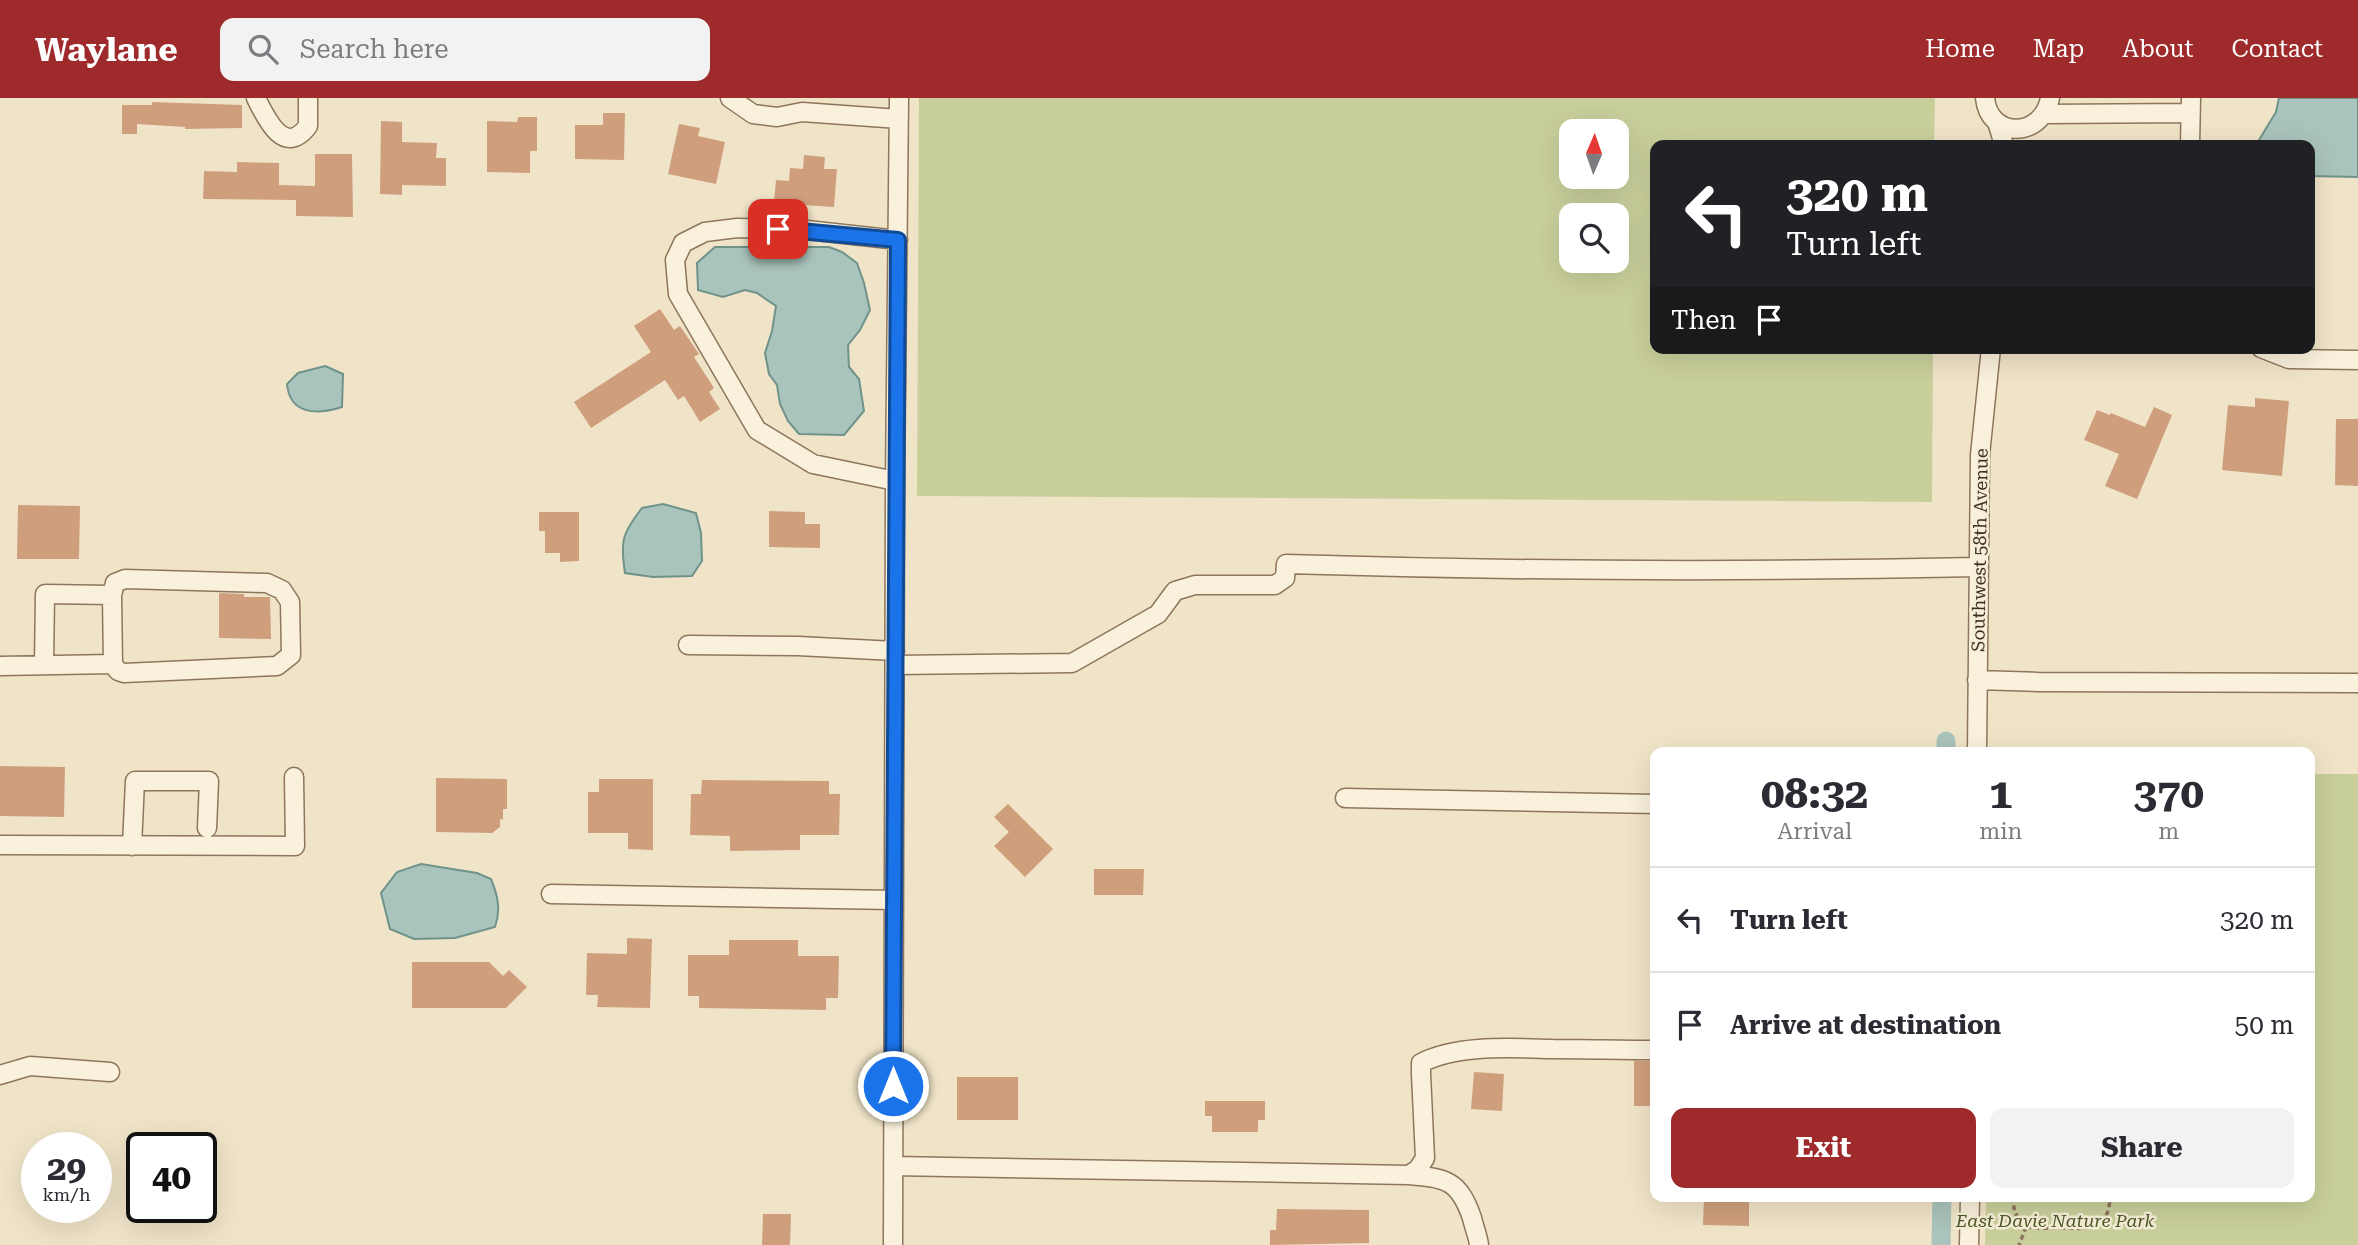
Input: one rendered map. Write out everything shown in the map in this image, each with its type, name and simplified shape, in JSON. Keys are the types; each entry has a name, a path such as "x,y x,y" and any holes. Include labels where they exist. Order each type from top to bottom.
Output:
{"street":[{"path":"256,98 274,131 292,138 299,136 308,126 308,98"},
{"path":"730,98 754,114 777,117 802,112 899,119"},
{"path":"892,1245 899,98"},
{"path":"1985,98 1989,113 1997,122 2007,128 2020,129 2042,113 2190,106 2190,140"},
{"path":"2027,140 2042,113"},
{"path":"1997,122 2002,140"},
{"path":"895,481 813,464 757,430 678,294 675,260 683,243 705,232 737,228 798,229 898,240"},
{"name":"Southwest 58th Avenue","path":"1977,747 1981,443 1991,354"},
{"path":"2276,354 2289,359 2358,360"},
{"path":"688,645 798,646 895,658 1072,663 1158,614 1175,591 1195,585 1275,585 1285,578 1286,564 1408,568 1814,570 1978,567"},
{"path":"125,579 267,583 282,590 290,602 291,655 277,666 124,673 118,671 113,664 112,595 115,583 125,579"},
{"path":"44,665 46,594 112,595"},
{"path":"0,666 113,664"},
{"path":"1978,680 2358,683"},
{"path":"0,845 295,846 294,777"},
{"path":"132,846 135,781 209,781 207,828"},
{"path":"1345,798 1650,804"},
{"path":"551,894 894,900"},
{"path":"1409,1175 1418,1169 1425,1158 1420,1074 1421,1063 1430,1058 1499,1048 1650,1050"},
{"path":"0,1074 30,1066 110,1072"},
{"path":"893,1166 1430,1177 1452,1183 1465,1199 1479,1245"},
{"path":"1969,1245 1970,1202"}],"path":[{"path":"2013,1202 2015,1213 2026,1227 2078,1229 2096,1226 2107,1216 2109,1202"},
{"path":"2019,1245 2026,1227"}],"green space":[{"path":"919,98 1935,98 1934,140 1650,140 1650,354 1933,354 1932,502 917,496"},
{"name":"East Davie Nature Park","path":"2315,774 2358,774 2358,1245 1985,1245 1986,1202 2315,1202"}],"water":[{"path":"2279,98 2358,98 2358,177 2315,176 2315,140 2259,140 2276,112"},
{"path":"715,247 829,247 842,252 857,263 870,310 860,330 848,345 849,367 859,379 864,411 844,435 799,434 788,421 780,404 777,385 769,374 765,353 776,306 757,293 745,290 723,297 698,290 697,263"},
{"path":"325,366 343,374 342,407 314,411 299,407 293,402 287,384 298,373"},
{"path":"663,504 696,513 701,533 702,561 692,576 653,577 625,573 623,545 630,525 642,508"},
{"path":"421,864 477,873 491,879 498,903 495,927 455,938 414,939 390,929 381,893 397,872"}],"building":[{"path":"152,102 242,105 242,128 185,129 137,124 137,134 122,134 122,105 152,105"},
{"path":"603,113 625,113 624,160 575,159 575,125 603,125"},
{"path":"518,117 537,117 537,151 530,151 530,173 487,172 487,121 517,122"},
{"path":"381,121 402,122 402,142 437,143 436,158 446,158 446,186 402,185 402,195 380,194"},
{"path":"679,124 700,128 698,136 725,142 716,184 668,174"},
{"path":"315,154 352,154 353,217 296,216 296,200 203,199 204,171 237,172 237,162 279,163 279,185 315,186"},
{"path":"804,155 825,157 824,169 837,169 834,207 774,203 776,180 789,181 790,168 803,169"},
{"path":"660,309 674,330 680,326 699,354 694,357 714,388 709,392 720,409 700,422 684,396 678,400 665,380 591,428 574,402 651,352 634,326"},
{"path":"2255,398 2289,401 2282,476 2222,470 2228,405 2255,407"},
{"path":"2154,407 2172,415 2137,499 2105,486 2119,454 2084,440 2097,410 2145,427"},
{"path":"2336,419 2358,419 2358,486 2335,485"},
{"path":"18,505 80,506 79,559 17,559"},
{"path":"769,511 805,512 805,524 820,524 820,548 769,547"},
{"path":"539,512 579,512 579,561 560,562 560,553 545,553 545,531 539,531"},
{"path":"219,593 270,597 271,639 219,638"},
{"path":"0,766 65,767 64,817 0,816"},
{"path":"436,778 507,779 507,809 503,809 500,827 492,833 436,832"},
{"path":"599,779 653,779 653,850 628,849 628,833 588,833 588,792 599,792"},
{"path":"702,780 829,781 829,794 840,794 839,835 800,835 800,850 730,851 730,836 690,835 691,794 701,794"},
{"path":"1008,804 1053,849 1025,877 994,846 1009,832 994,817"},
{"path":"1094,869 1144,869 1143,895 1094,895"},
{"path":"627,938 652,939 650,1008 597,1007 598,995 586,995 587,953 627,954"},
{"path":"729,940 798,940 798,956 839,956 838,998 826,998 826,1010 699,1008 699,996 688,996 688,955 729,955"},
{"path":"412,962 489,962 503,976 509,970 527,987 506,1008 412,1008"},
{"path":"1634,1061 1650,1061 1650,1106 1634,1106"},
{"path":"1474,1072 1504,1074 1502,1111 1471,1109"},
{"path":"957,1077 1018,1077 1018,1120 957,1120"},
{"path":"1205,1101 1265,1101 1265,1120 1258,1120 1258,1132 1212,1132 1212,1116 1205,1116"},
{"path":"1704,1202 1749,1202 1749,1226 1703,1225"},
{"path":"1277,1209 1369,1210 1369,1243 1270,1245 1270,1230 1276,1230"},
{"path":"763,1214 791,1214 790,1245 762,1245"}],"waterway":[{"path":"1946,741 1946,747"},
{"path":"1941,1245 1942,1202"}],"route":[{"path":"778,229 898,240 893,1086"}]}
